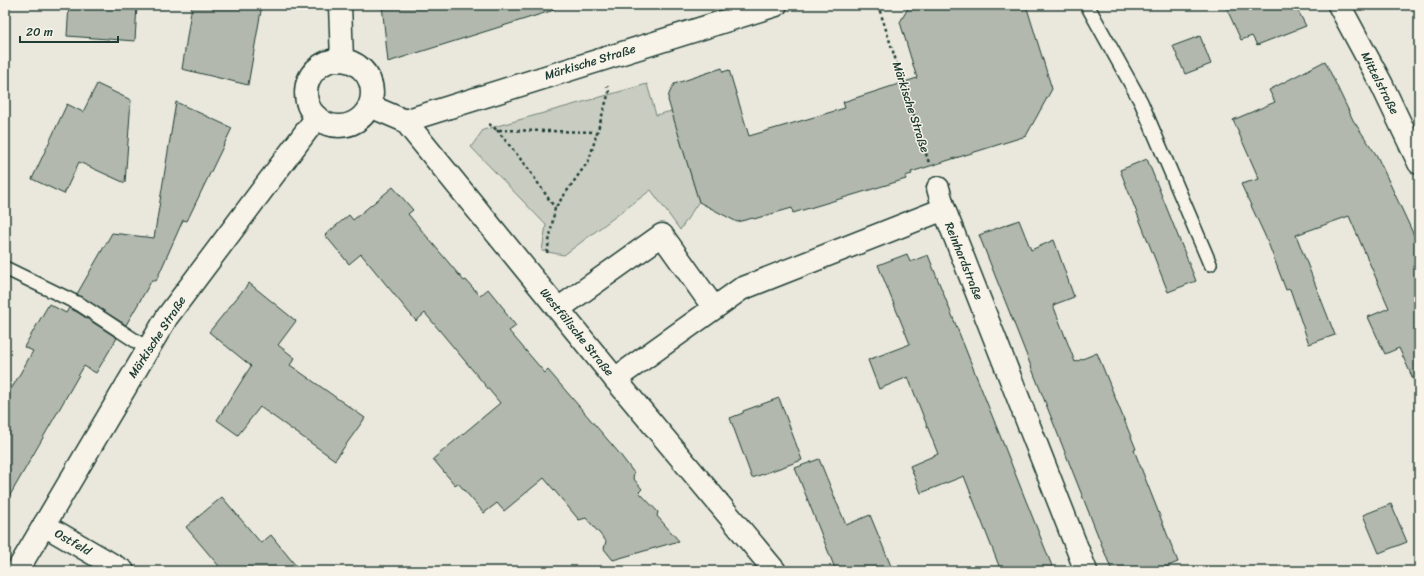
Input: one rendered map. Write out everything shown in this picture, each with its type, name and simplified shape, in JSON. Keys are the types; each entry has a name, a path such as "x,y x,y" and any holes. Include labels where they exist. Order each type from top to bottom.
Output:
{"street":[{"path":"340,5 342,60"},
{"name":"Märkische Straße","path":"404,121 776,5"},
{"name":"Mittelstraße","path":"1339,5 1382,85 1419,163"},
{"path":"342,60 354,63 364,71 370,82 372,94 370,106 357,120 352,123 340,126 328,124 317,117 309,107 306,93 309,80 317,69 329,62 342,60"},
{"name":"Westfälische Straße","path":"370,106 404,121 615,379 775,571"},
{"name":"Märkische Straße","path":"17,571 167,317 317,117"},
{"path":"938,188 944,209"},
{"name":"Reinhardstraße","path":"615,379 741,289 944,209 1086,571"},
{"path":"558,309 662,234 714,308"},
{"name":"Ostfeld","path":"44,525 123,571"}],"lane":[{"path":"1087,5 1141,102 1210,264"},
{"path":"5,268 81,305 148,349"}],"path":[{"name":"Märkische Straße","path":"878,5 938,188"},
{"path":"534,280 549,250 555,208 589,160 598,132 609,92 599,59"},
{"path":"459,103 497,130 527,167 555,208"},
{"path":"497,130 598,132"}],"shaded area":[{"path":"647,84 656,115 672,111 699,201 680,230 651,190 564,255 542,251 546,225 471,147 483,130"}],"building":[{"path":"69,5 137,5 135,41 67,36"},
{"path":"192,5 262,5 248,85 182,69"},
{"path":"382,5 553,5 554,10 388,62"},
{"path":"910,5 1026,5 1052,89 1026,136 911,172 912,174 905,176 906,179 793,213 792,208 754,219 737,222 699,202 668,100 674,84 722,68 723,72 729,70 749,136 845,108 843,102 917,78 900,22"},
{"path":"1225,5 1295,5 1306,26 1257,45 1252,36 1241,40"},
{"path":"1200,36 1211,64 1185,74 1173,46"},
{"path":"1325,61 1353,120 1377,156 1419,246 1419,392 1399,348 1385,354 1368,317 1389,308 1349,216 1296,235 1335,335 1309,344 1290,289 1286,290 1267,240 1241,184 1259,179 1233,120 1275,102 1269,90"},
{"path":"97,84 131,100 125,183 79,162 64,194 32,179 67,104 83,112"},
{"path":"176,102 232,128 187,221 183,220 156,281 152,280 126,325 77,294 112,233 154,238"},
{"path":"1147,159 1196,281 1168,292 1120,170"},
{"path":"393,187 413,210 408,214 464,281 466,280 480,296 488,289 505,310 504,311 516,326 509,331 545,373 548,370 619,453 634,473 633,478 642,489 639,492 658,512 657,516 679,541 613,560 604,549 606,541 586,518 579,520 544,478 504,511 497,503 484,513 458,483 455,485 433,459 500,403 425,313 416,321 361,254 349,264 325,235 349,215 353,220"},
{"path":"1019,220 1031,250 1054,240 1074,297 1053,305 1075,362 1097,353 1136,449 1134,450 1178,562 1155,571 1112,571 979,235"},
{"path":"907,254 910,262 928,255 1054,571 1001,571 964,476 921,493 910,466 938,454 908,377 879,389 868,360 910,344 878,265"},
{"path":"249,283 296,321 278,345 295,358 290,365 365,418 335,460 260,407 238,435 217,420 251,366 209,332"},
{"path":"49,304 66,313 69,308 77,312 117,338 96,373 84,366 5,504 5,400 33,351 24,347"},
{"path":"779,398 802,460 752,478 730,418 743,413 743,411"},
{"path":"819,459 846,525 870,515 893,571 836,571 795,468"},
{"path":"222,497 261,543 271,535 300,571 223,571 186,527"},
{"path":"1391,504 1407,542 1379,553 1363,515"}]}
